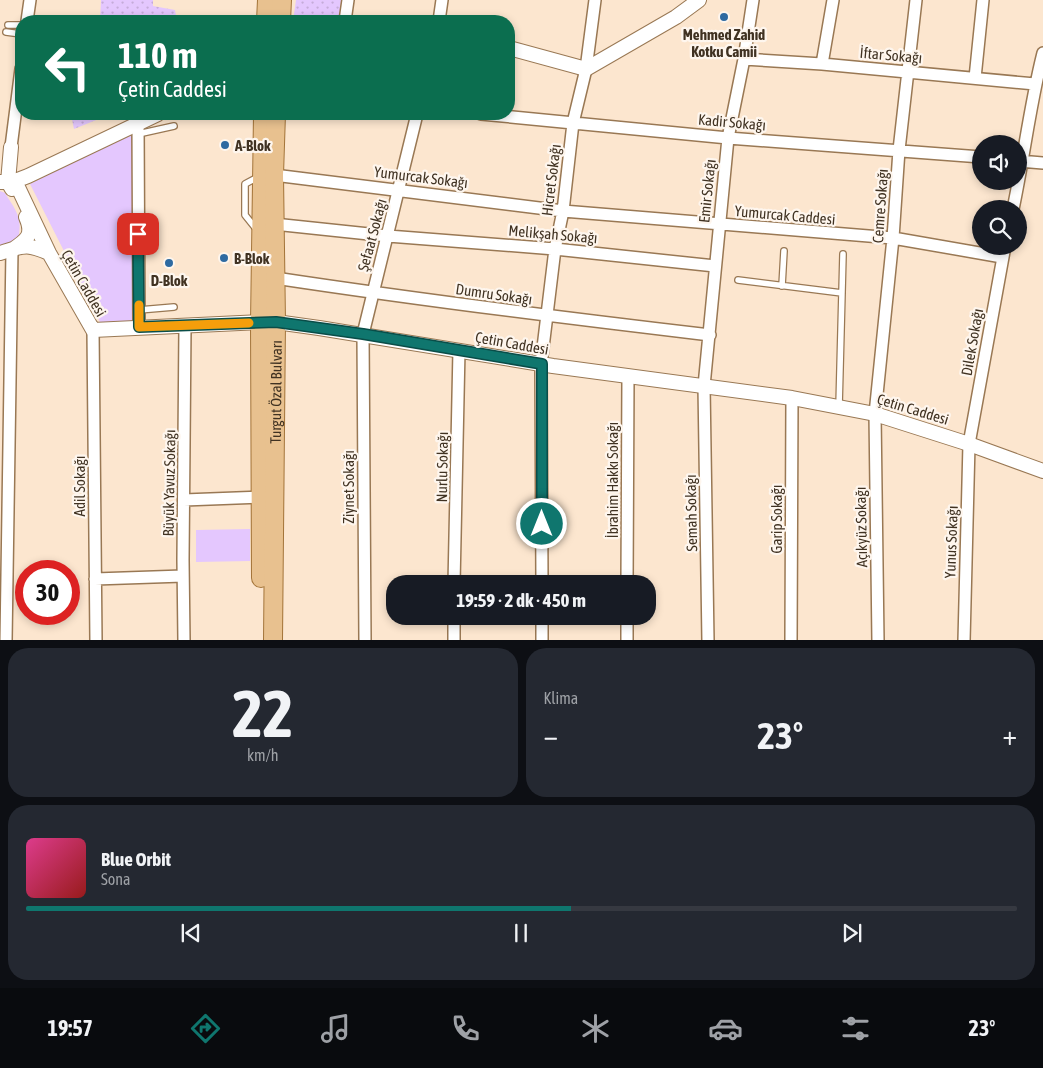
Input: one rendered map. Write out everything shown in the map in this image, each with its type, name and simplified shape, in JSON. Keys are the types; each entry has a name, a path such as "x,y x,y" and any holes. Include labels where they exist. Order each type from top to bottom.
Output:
{"main road":[{"path":"266,15 267,0"},
{"path":"281,15 282,0"},
{"name":"Turgut Özal Bulvarı","path":"263,120 268,175 268,322 273,640"},
{"name":"Turgut Özal Bulvarı","path":"268,175 275,120"},
{"name":"Turgut Özal Bulvarı","path":"262,640 260,498 268,322 275,278 268,230"}],"street":[{"path":"28,15 30,0"},
{"path":"346,15 348,0"},
{"path":"440,15 442,0"},
{"name":"Hicret Sokağı","path":"542,575 542,364 555,249 563,211 573,123 586,70 594,0"},
{"path":"515,50 586,70 699,0"},
{"name":"Emir Sokağı","path":"704,386 728,138 744,59 753,0"},
{"path":"822,64 833,0"},
{"name":"Cemre Sokağı","path":"874,414 893,238 899,150 916,0"},
{"path":"975,78 983,0"},
{"path":"1026,135 1043,53"},
{"name":"İftar Sokağı","path":"744,59 822,64 1035,84"},
{"path":"15,116 8,182 29,225 49,253"},
{"name":"Kadir Sokağı","path":"515,117 728,138 972,156"},
{"path":"8,182 138,128 149,120"},
{"name":"Şefaat Sokağı","path":"363,334 417,120"},
{"path":"138,128 139,327"},
{"path":"1027,162 1043,163"},
{"name":"Yumurcak Sokağı","path":"268,175 400,189 563,211"},
{"path":"8,182 49,253"},
{"name":"Yumurcak Caddesi","path":"563,211 893,238 972,248"},
{"path":"6,640 6,251 23,242 29,235 29,225"},
{"path":"268,230 388,236"},
{"name":"Melikşah Sokağı","path":"388,236 555,249 715,266"},
{"name":"Çetin Caddesi","path":"6,251 24,246 32,246 49,253 93,330 268,322 363,334 542,364 792,398 874,414 969,444 1041,473"},
{"name":"Dilek Sokağı","path":"969,444 1002,255"},
{"name":"Dumru Sokağı","path":"275,278 547,316 710,335"},
{"name":"Büyük Yavuz Sokağı","path":"184,640 185,326"},
{"name":"Adil Sokağı","path":"93,330 96,640"},
{"name":"Ziynet Sokağı","path":"363,334 364,640"},
{"name":"Nurlu Sokağı","path":"454,575 459,350"},
{"name":"İbrahim Hakkı Sokağı","path":"627,575 628,376"},
{"name":"Semah Sokağı","path":"704,386 708,640"},
{"name":"Garip Sokağı","path":"791,640 792,398"},
{"name":"Açıkyüz Sokağı","path":"874,414 878,640"},
{"name":"Yunus Sokağı","path":"964,640 969,444"},
{"path":"184,500 260,498"},
{"path":"95,579 183,576"},
{"path":"454,625 454,640"},
{"path":"542,625 542,640"},
{"path":"627,625 627,640"}],"lane":[{"path":"8,25 15,25"},
{"path":"6,32 15,33"},
{"path":"138,128 174,126"},
{"path":"782,286 784,251"},
{"path":"839,407 843,254"},
{"path":"738,280 842,293"},
{"path":"139,310 174,307"}],"shaded area":[{"path":"101,0 153,0 153,6 175,10 176,15 100,15"},
{"path":"296,0 341,0 340,15 294,15"},
{"path":"72,120 96,120 74,129"},
{"path":"136,130 137,322 100,322 30,184"},
{"path":"0,191 5,193 18,214 20,225 18,239 0,247"},
{"path":"250,529 250,561 196,562 196,530"}],"slow traffic":[{"path":"139,305 139,327 249,323"}],"place":[{"name":"Mehmed Zahid Kotku Camii","path":"724,17"},
{"name":"A-Blok","path":"225,145"},
{"name":"B-Blok","path":"224,258"},
{"name":"D-Blok","path":"169,263"}],"route":[{"path":"138,234 139,327 276,322 363,334 542,364 542,524"}]}
